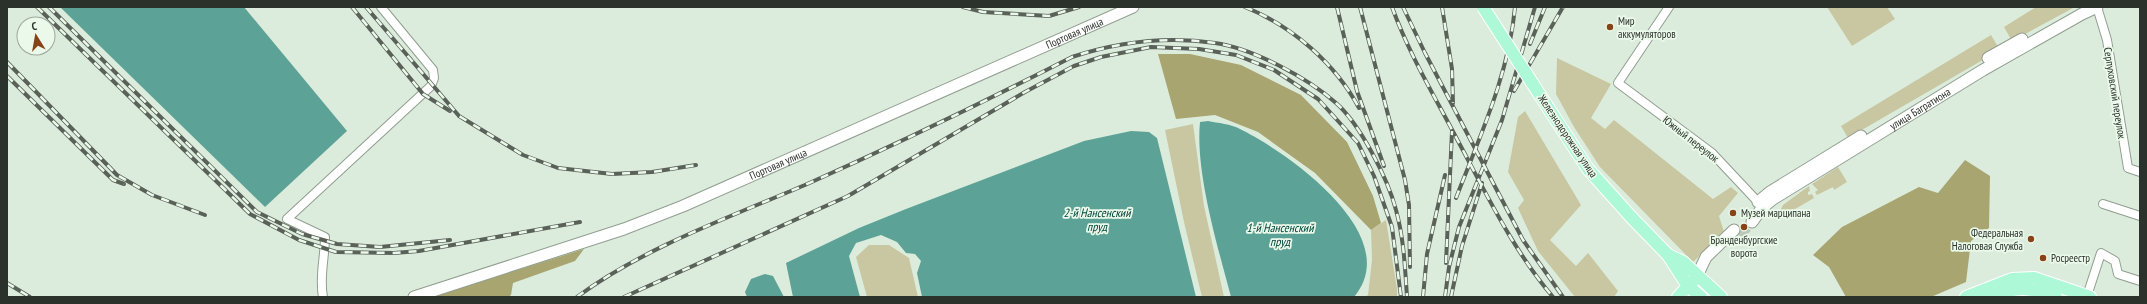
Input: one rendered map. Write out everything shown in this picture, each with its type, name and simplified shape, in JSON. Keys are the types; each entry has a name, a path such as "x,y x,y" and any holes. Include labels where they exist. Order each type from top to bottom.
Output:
{"main road":[{"name":"Портовая улица","path":"414,297 624,229 683,206 1133,7"},
{"name":"Железнодорожная улица","path":"1483,7 1588,169 1668,255 1688,286 1701,297"},
{"name":"улица Багратиона","path":"2084,7 2006,48 1770,192 1758,202 1750,220 1773,199 1983,70 2097,7"},
{"path":"1678,297 1697,276 1706,257 1737,232"},
{"name":"Железнодорожная улица","path":"1668,255 1683,262 1721,297"},
{"path":"1966,297 2012,279 2034,278 2089,296"},
{"path":"1990,297 2009,290 2025,288 2056,297"}],"street":[{"path":"323,297 320,284 325,259 325,237 287,219 431,86 434,78 433,70 381,7"},
{"name":"Южный переулок","path":"1669,7 1618,83 1712,153 1747,188 1758,202"},
{"name":"Серпуховский переулок","path":"2097,7 2107,40 2128,168 2140,172"},
{"path":"2104,204 2140,216"},
{"path":"2089,296 2101,253 2115,261 2118,274 2140,281"}],"green space":[{"path":"1827,7 1887,7 1895,19 1852,46"},
{"path":"2036,7 2075,7 2012,41 2004,27"},
{"path":"1991,35 2000,50 1848,138 1841,126"},
{"path":"1557,58 1611,84 1591,118 1605,129 1614,120 1713,199 1731,187 1738,193 1719,216 1724,232 1693,262 1600,167 1574,127 1556,94"},
{"path":"1525,111 1581,205 1550,240 1576,266 1588,253 1618,291 1614,297 1575,297 1538,251 1518,208 1524,200 1508,172 1518,117"},
{"path":"1193,124 1204,206 1224,297 1202,297 1184,222 1165,130"},
{"path":"1838,167 1847,182 1834,190 1833,187 1817,195 1815,192 1818,190 1812,184"},
{"path":"1809,186 1810,191 1808,192 1808,195 1812,194 1814,198 1783,216 1780,211 1783,205"},
{"path":"1386,220 1397,297 1365,297 1368,295 1372,260 1371,230"},
{"path":"869,245 889,245 909,258 918,297 867,297 856,257"}],"shaded area":[{"path":"1158,54 1190,54 1241,65 1301,95 1347,142 1373,196 1381,223 1371,230 1315,173 1258,132 1215,115 1176,119"},
{"path":"1965,160 1990,176 1989,228 1971,241 1966,282 1931,297 1846,297 1829,267 1813,255 1842,227 1919,187 1938,193"},
{"path":"584,249 575,261 513,283 511,295 508,297 432,297"}],"water":[{"path":"60,7 244,7 347,131 265,207"},
{"name":"1-й Нансенский пруд","path":"1208,121 1236,127 1261,140 1285,156 1334,198 1353,223 1365,248 1366,273 1354,297 1231,297 1214,233 1204,186 1199,142 1200,122"},
{"name":"2-й Нансенский пруд","path":"1131,131 1149,132 1157,138 1196,297 922,297 917,273 921,261 915,254 906,253 897,242 881,235 856,243 849,256 860,297 793,297 786,263 859,228 906,209 1084,141"},
{"path":"765,274 773,276 784,297 747,297 745,292 751,279"}],"tunnel":[{"path":"1739,235 1752,222"}],"railway":[{"path":"37,7 250,214 299,240 336,252 394,253 419,251 580,222"},
{"path":"49,7 257,212 302,234 337,244 380,247 450,240"},
{"path":"352,7 423,94 450,111"},
{"path":"366,7 459,116 523,155 558,168 612,174 652,172 696,165"},
{"path":"963,7 983,12 1049,16 1079,7"},
{"path":"1245,7 1279,24 1311,48 1338,76 1359,108"},
{"path":"1337,7 1357,91 1384,166"},
{"path":"1360,7 1405,180 1409,205 1410,267"},
{"path":"1392,7 1406,42 1431,92 1501,222 1525,260 1553,297"},
{"path":"1403,7 1425,53 1523,240 1563,297"},
{"path":"1442,7 1452,69 1453,103"},
{"path":"1456,198 1484,128 1500,81 1512,32 1515,7"},
{"path":"1445,297 1449,267 1459,227 1502,120 1535,7"},
{"path":"1530,44 1545,7"},
{"path":"1514,91 1563,7"},
{"path":"577,297 603,279 658,248 805,185 973,107 1072,57 1125,44 1161,40 1215,43 1246,51 1295,74 1324,93 1345,112 1372,153 1387,183 1392,197 1399,221 1405,264 1407,297"},
{"path":"624,297 848,196 1025,92 1074,66 1101,57 1151,47 1199,49 1236,55 1274,70 1318,99 1358,143 1374,176 1392,227 1401,297"},
{"path":"7,62 117,175 152,195 205,215"},
{"path":"7,76 113,180 124,184"},
{"path":"1446,263 1452,131"},
{"path":"1423,297 1427,254 1445,175"},
{"path":"1451,297 1462,246 1482,183"},
{"path":"7,283 30,297"}],"place":[{"name":"Мир аккумуляторов","path":"1610,27"},
{"name":"Музей марципана","path":"1733,213"},
{"name":"Бранденбургские ворота","path":"1744,227"},
{"name":"Федеральная Налоговая Служба","path":"2031,239"},
{"name":"Росреестр","path":"2043,258"}]}
